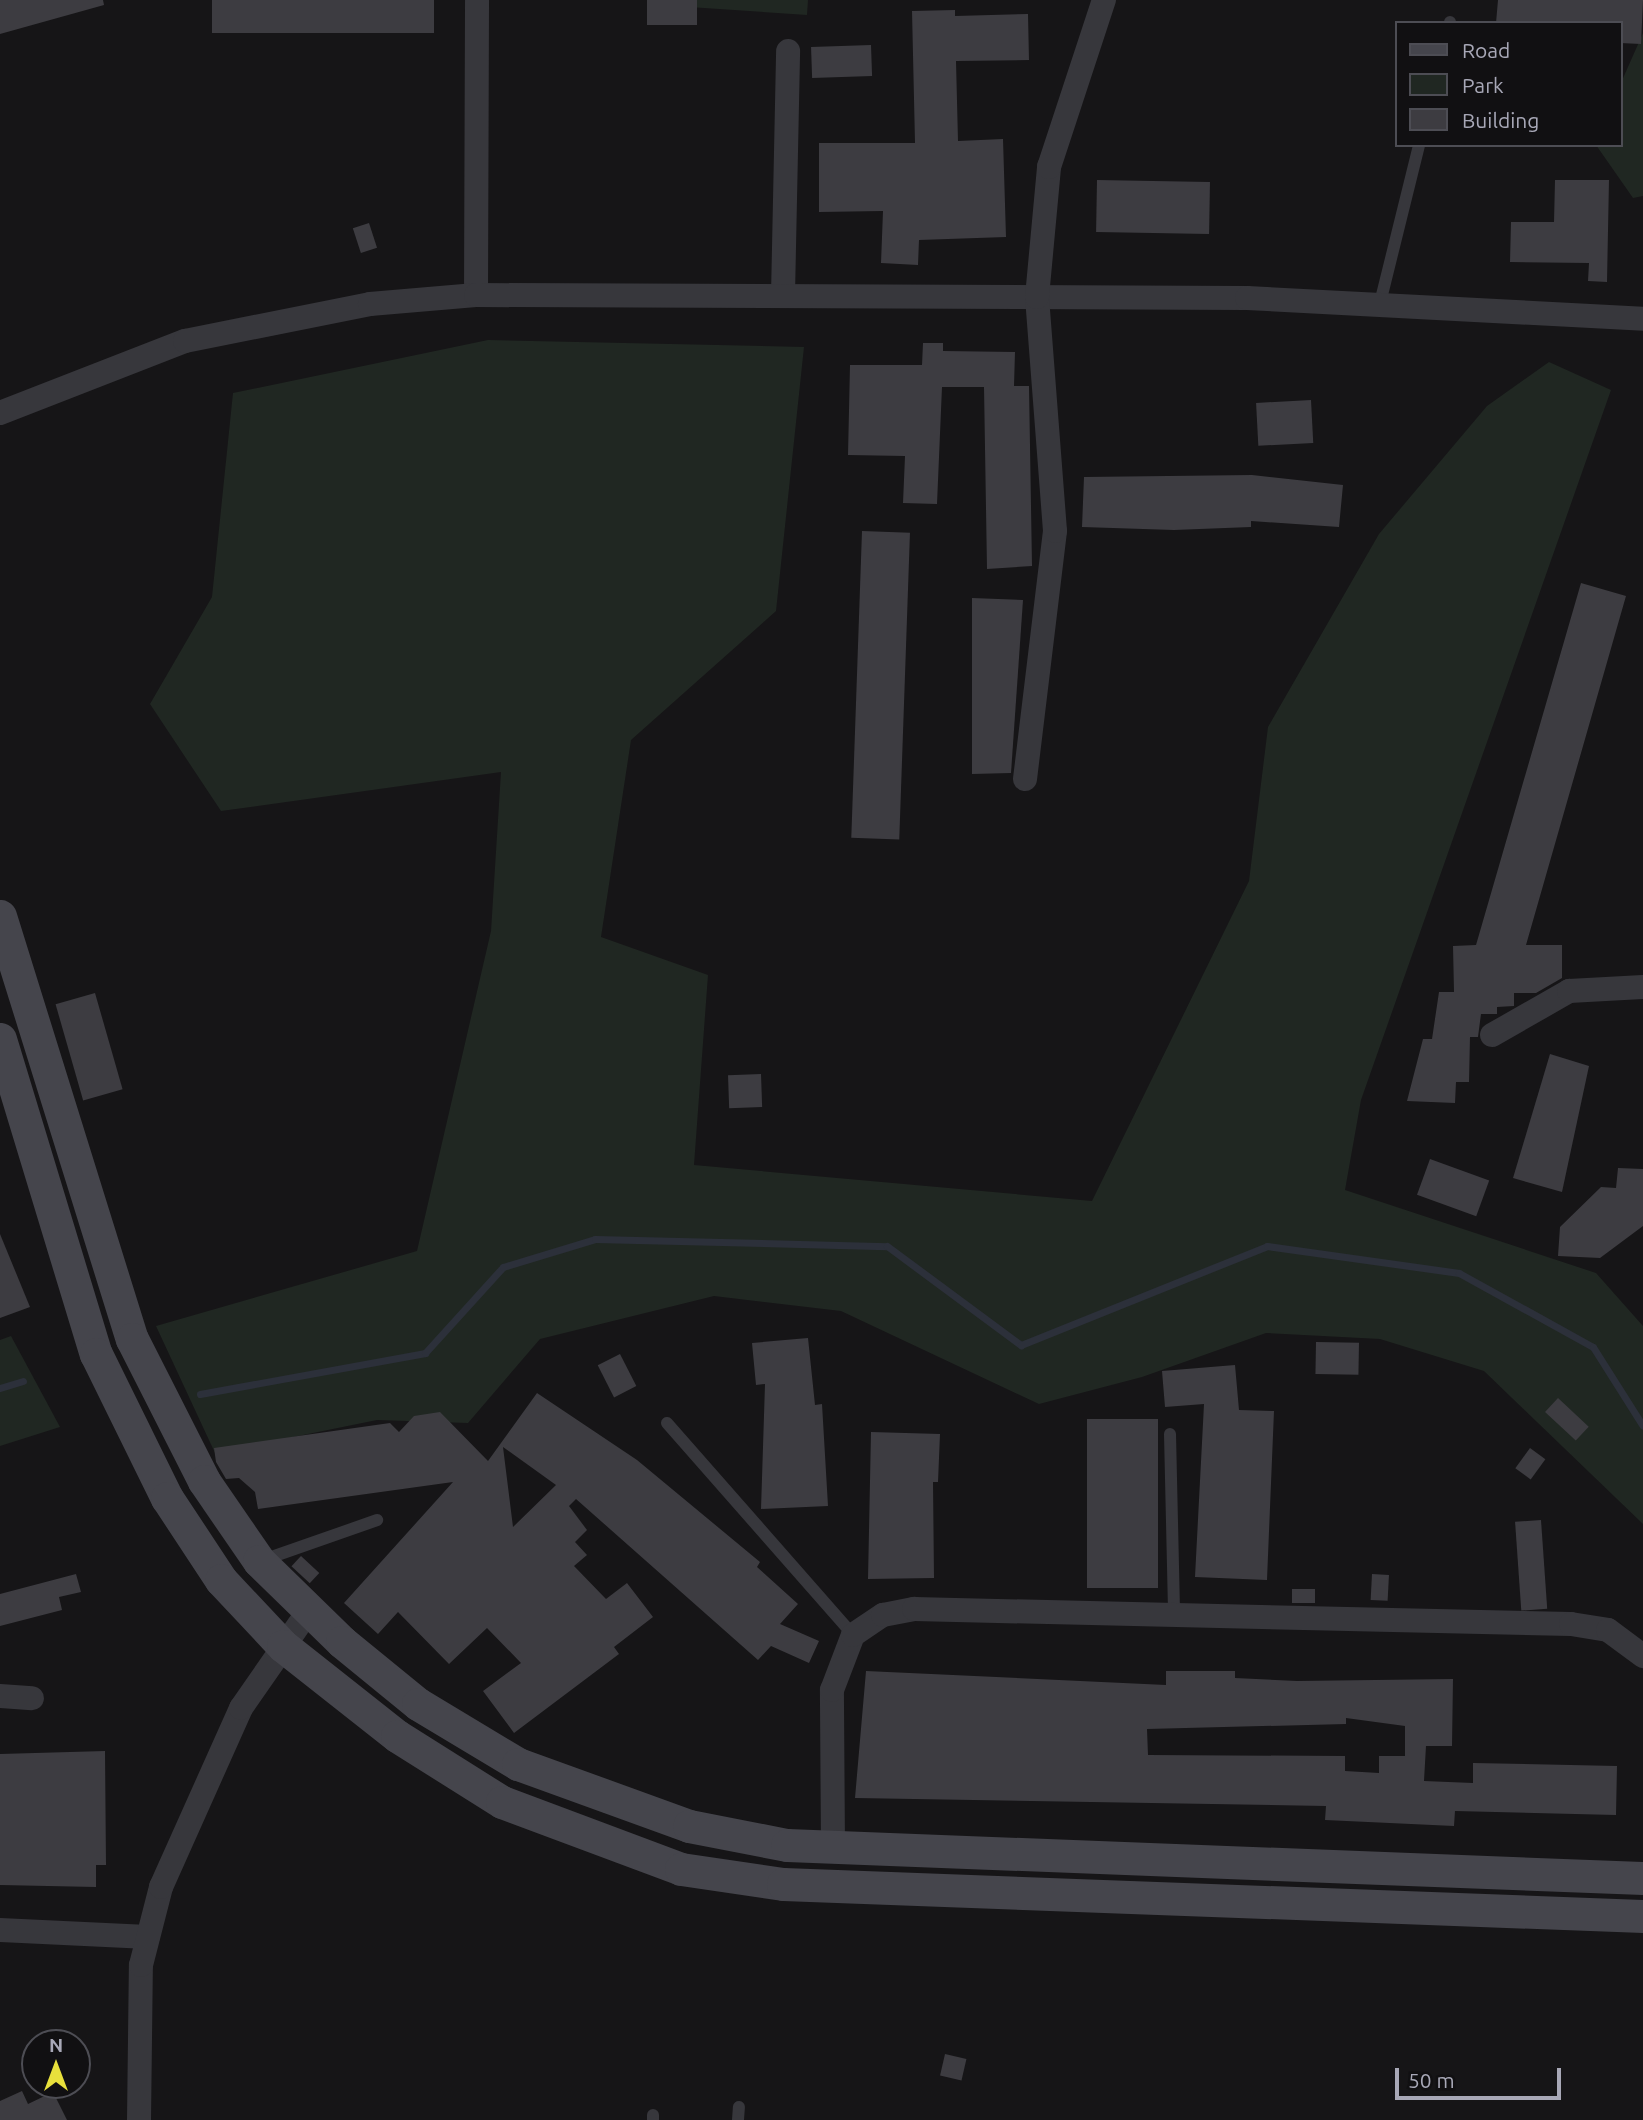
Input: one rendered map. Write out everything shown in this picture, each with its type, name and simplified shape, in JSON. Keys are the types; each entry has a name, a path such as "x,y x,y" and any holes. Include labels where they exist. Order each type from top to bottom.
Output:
{"street":[{"path":"475,295 477,0"},
{"path":"1025,779 1055,531 1037,297 1049,167 1104,0"},
{"path":"783,295 788,51"},
{"path":"0,413 185,341 370,304 475,295 1037,297 1380,303 1643,319"},
{"path":"0,916 132,1339 204,1481 259,1561 309,1610 418,1704 518,1764 689,1826 833,1848 1643,1878"},
{"path":"1492,1035 1569,991 1643,987"},
{"path":"41,1054 3,1060 96,1354 128,1423 221,1580 283,1646 397,1736 502,1802 681,1869 835,1889 1643,1916"},
{"path":"833,1848 832,1690 853,1635 883,1615 914,1609 1571,1624 1608,1629 1643,1656"},
{"path":"139,2120 136,2044 148,1937 184,1830 241,1709 309,1610"},
{"path":"0,1696 32,1698"},
{"path":"0,1930 148,1937"}],"lane":[{"path":"1380,303 1419,147"},
{"path":"667,1423 853,1635"},
{"path":"1170,1434 1174,1614"},
{"path":"259,1561 377,1520"}],"green space":[{"path":"689,0 808,0 807,15 689,7"},
{"path":"1643,33 1643,196 1633,198 1597,147 1622,147 1622,80"},
{"path":"488,340 804,347 776,611 631,740 601,937 708,975 694,1165 1092,1201 1249,881 1268,727 1379,534 1487,406 1549,362 1611,390 1361,1100 1345,1190 1596,1273 1643,1326 1643,1524 1484,1371 1380,1339 1266,1333 1142,1377 1039,1404 841,1311 714,1296 540,1339 468,1423 377,1420 215,1453 156,1326 417,1251 491,931 501,772 221,811 150,704 212,597 233,393"},
{"path":"11,1336 60,1427 0,1446 0,1340"}],"building":[{"path":"0,0 103,0 104,5 0,34"},
{"path":"212,0 434,0 434,33 212,33"},
{"path":"647,0 697,0 697,25 647,25"},
{"path":"1498,0 1643,0 1641,44 1622,43 1622,21 1496,21"},
{"path":"955,10 955,16 1028,14 1029,60 956,61 958,141 1003,139 1006,237 919,240 918,265 881,263 883,211 819,212 819,143 915,143 912,11"},
{"path":"871,45 872,76 812,78 811,47"},
{"path":"1097,180 1210,182 1209,234 1096,232"},
{"path":"1555,180 1609,180 1607,282 1588,281 1589,263 1510,262 1511,222 1554,222"},
{"path":"369,223 377,248 361,253 353,228"},
{"path":"923,343 943,343 943,351 1015,352 1014,386 1029,386 1032,566 987,569 984,387 942,387 937,504 903,503 905,456 848,455 850,365 922,365"},
{"path":"1311,400 1313,443 1258,446 1256,403"},
{"path":"1252,475 1343,485 1339,527 1251,521 1251,527 1174,530 1082,527 1084,477"},
{"path":"862,531 910,533 899,839 851,838"},
{"path":"1581,583 1626,596 1526,945 1562,945 1562,978 1536,993 1514,993 1514,1006 1497,1007 1497,1014 1481,1014 1478,1037 1470,1037 1469,1082 1456,1082 1455,1103 1407,1101 1423,1039 1432,1039 1439,992 1454,992 1453,946 1476,945"},
{"path":"972,598 1023,600 1011,773 972,774"},
{"path":"95,993 123,1089 83,1100 56,1004"},
{"path":"1550,1054 1589,1066 1562,1192 1513,1178"},
{"path":"761,1074 762,1107 729,1108 728,1075"},
{"path":"1430,1159 1489,1181 1476,1216 1417,1195"},
{"path":"1618,1168 1643,1169 1643,1226 1600,1258 1558,1256 1560,1227 1601,1187 1616,1188"},
{"path":"0,1234 30,1307 0,1318"},
{"path":"808,1338 815,1405 822,1404 828,1506 761,1509 765,1384 756,1385 752,1343"},
{"path":"1316,1342 1359,1343 1358,1375 1315,1374"},
{"path":"620,1354 636,1386 614,1397 598,1365"},
{"path":"1235,1365 1239,1410 1274,1411 1267,1580 1195,1577 1204,1404 1165,1407 1162,1371"},
{"path":"537,1393 637,1460 760,1562 757,1567 798,1604 780,1624 819,1641 809,1663 771,1646 758,1660 576,1499 569,1506 587,1530 575,1542 587,1555 574,1566 606,1599 627,1583 653,1617 614,1647 619,1654 514,1733 483,1691 521,1663 487,1628 449,1664 398,1612 378,1634 344,1603 453,1482 258,1509 255,1492 239,1478 226,1479 216,1462 214,1448 390,1423 399,1432 414,1416 440,1412 488,1461","holes":["503,1447 556,1485 513,1527"]},
{"path":"1558,1398 1589,1427 1576,1441 1545,1412"},
{"path":"1087,1419 1158,1419 1158,1588 1087,1588"},
{"path":"871,1432 940,1434 938,1482 933,1482 934,1578 868,1579"},
{"path":"1530,1448 1545,1459 1531,1479 1515,1468"},
{"path":"1541,1520 1547,1609 1521,1611 1515,1522"},
{"path":"301,1556 319,1573 310,1583 291,1566"},
{"path":"76,1574 81,1592 59,1597 62,1610 0,1626 0,1594"},
{"path":"1372,1574 1389,1575 1388,1601 1371,1600"},
{"path":"1292,1589 1315,1589 1315,1603 1292,1603"},
{"path":"866,1671 1166,1685 1166,1671 1235,1671 1235,1678 1297,1681 1453,1679 1452,1746 1426,1746 1424,1781 1473,1783 1473,1763 1617,1766 1616,1815 1455,1811 1454,1826 1325,1820 1326,1806 855,1798","holes":["1346,1718 1405,1726 1405,1756 1379,1756 1379,1773 1345,1771 1345,1756 1148,1755 1147,1729 1346,1724"]},
{"path":"105,1751 106,1865 96,1865 96,1887 0,1885 0,1754"},
{"path":"945,2054 966,2059 961,2080 940,2075"},
{"path":"21,2091 21,2099 26,2099 28,2104 38,2099 56,2099 67,2120 0,2120 0,2101"}],"waterway":[{"path":"200,1394 425,1353 503,1267 595,1239 887,1246 1021,1345 1267,1246 1459,1273 1593,1347 1643,1426"},
{"path":"0,1388 23,1381"}]}
